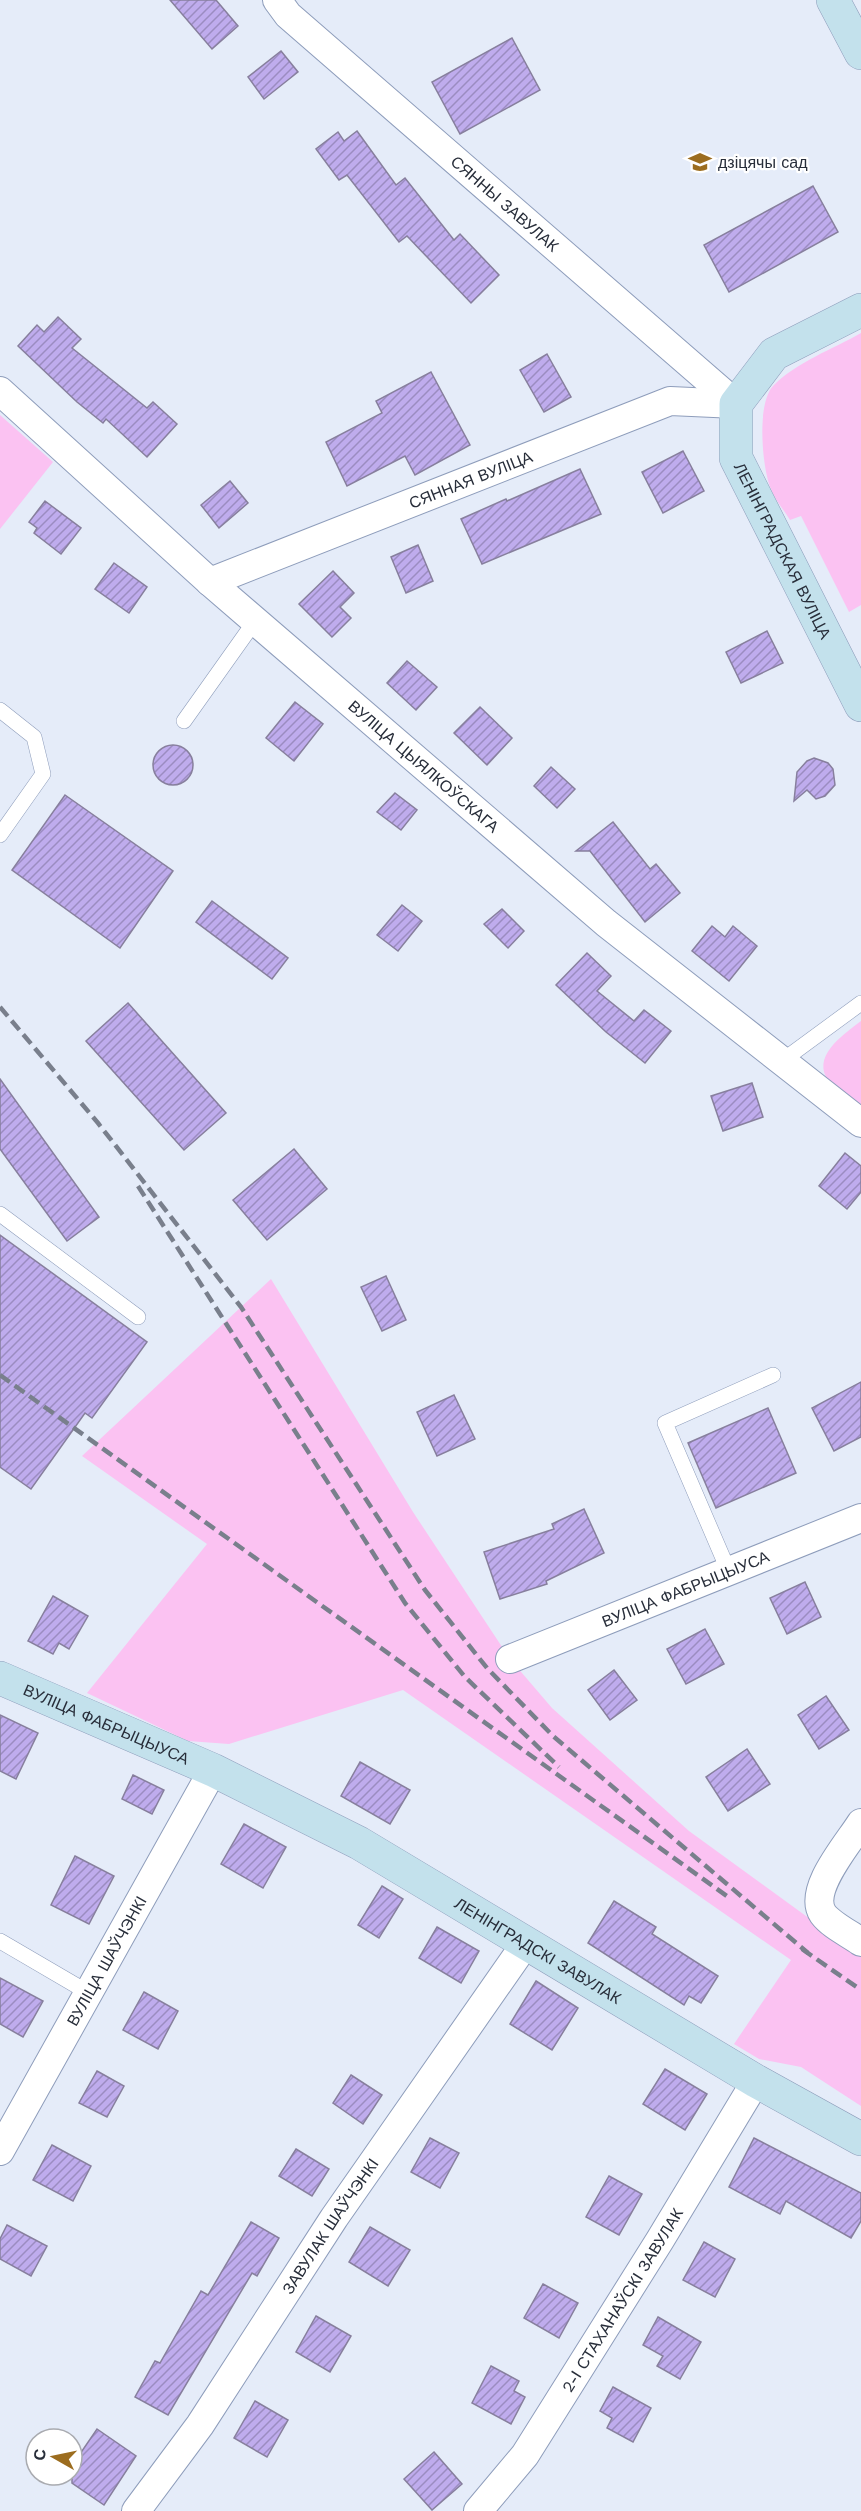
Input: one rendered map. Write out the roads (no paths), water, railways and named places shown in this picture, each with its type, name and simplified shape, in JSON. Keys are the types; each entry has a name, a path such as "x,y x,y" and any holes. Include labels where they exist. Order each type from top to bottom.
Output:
{"street":[{"name":"СЯННЫ ЗАВУЛАК","path":"277,0 297,23 736,404"},
{"path":"833,0 859,45"},
{"path":"736,404 774,354 861,310"},
{"name":"ВУЛІЦА ЦЫЯЛКОЎСКАГА","path":"0,391 210,582 606,923 861,1123"},
{"name":"СЯННАЯ ВУЛІЦА","path":"210,582 670,401 736,404"},
{"name":"ЛЕНІНГРАДСКАЯ ВУЛІЦА","path":"736,404 736,458 861,705"},
{"name":"ВУЛІЦА ФАБРЫЦЫУСА","path":"510,1659 861,1518"},
{"name":"ВУЛІЦА ФАБРЫЦЫУСА","path":"0,1678 213,1770"},
{"name":"ЛЕНІНГРАДСКІ ЗАВУЛАК","path":"213,1770 359,1843 756,2081 861,2139"},
{"name":"ВУЛІЦА ШАЎЧЭНКІ","path":"0,2151 213,1770"},
{"path":"861,1823 820,1886 818,1902 824,1915 861,1941"},
{"name":"ЗАВУЛАК ШАЎЧЭНКІ","path":"136,2511 200,2426 334,2218 526,1943"},
{"name":"2-І СТАХАНАЎСКІ ЗАВУЛАК","path":"478,2511 525,2455 660,2240 756,2081"}],"lane":[{"path":"184,721 255,621"},
{"path":"0,710 34,737 43,774 0,835"},
{"path":"782,1062 861,1004"},
{"path":"0,1214 138,1317"},
{"path":"729,1572 665,1423 773,1375"},
{"path":"0,1941 89,1993"}],"railway":[{"path":"0,1007 98,1123 241,1307 425,1590 487,1668 553,1736 808,1953"},
{"path":"138,1186 405,1603 465,1677 559,1767"},
{"path":"0,1375 731,1899"},
{"path":"802,1949 861,1990"}],"place":[{"name":"дзіцячы сад","path":"700,162"}]}
